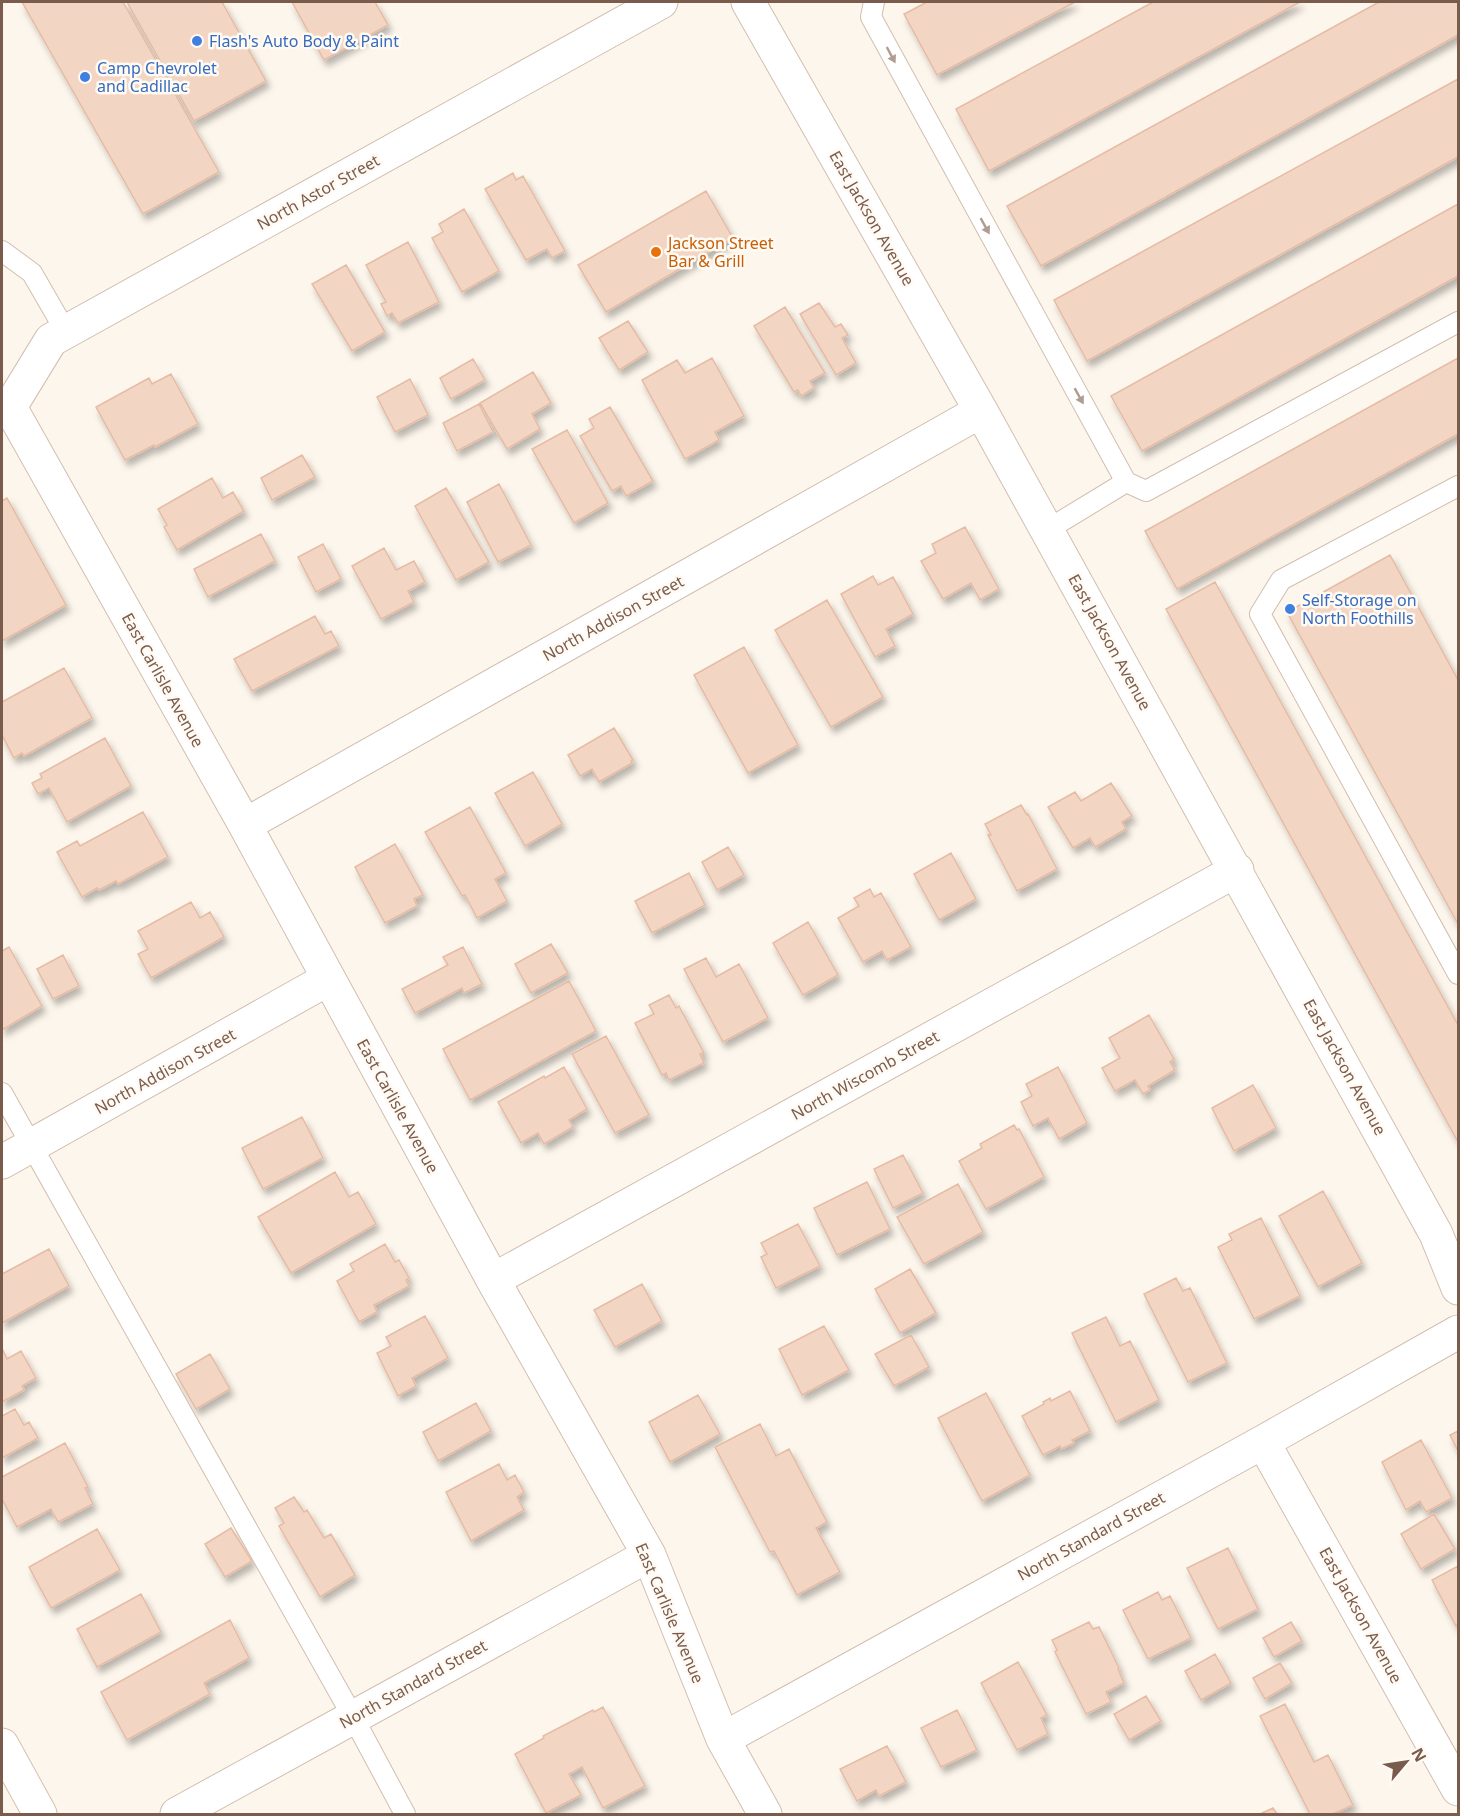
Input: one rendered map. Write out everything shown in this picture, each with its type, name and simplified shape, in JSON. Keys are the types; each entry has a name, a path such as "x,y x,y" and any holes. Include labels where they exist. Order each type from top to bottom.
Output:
{"street":[{"name":"North Astor Street","path":"6,409 51,340 661,2"},
{"name":"East Jackson Avenue","path":"748,2 981,411 1237,870 1436,1234 1458,1288"},
{"name":"East Carlisle Avenue","path":"6,409 245,825 493,1281 649,1555 723,1739 765,1815"},
{"name":"North Addison Street","path":"245,825 981,411"},
{"name":"North Wiscomb Street","path":"493,1281 1237,870"},
{"name":"North Addison Street","path":"2,1162 328,979"},
{"name":"North Standard Street","path":"723,1739 1458,1332"},
{"name":"East Jackson Avenue","path":"1263,1442 1458,1789"},
{"name":"North Standard Street","path":"177,1815 649,1555"},
{"path":"2,1744 40,1815"}],"lane":[{"path":"874,2 871,17 1126,482 1146,491 1458,322"},
{"path":"2,251 32,273 66,332"},
{"path":"1047,530 1126,482"},
{"path":"1458,486 1281,580 1260,614 1458,974"},
{"path":"2,1093 353,1717 405,1815"}],"building":[{"path":"22,2 123,2 219,172 143,214"},
{"name":"Flash's Auto Body & Paint","path":"127,2 222,2 266,81 194,121"},
{"path":"292,2 375,2 388,25 324,60"},
{"path":"927,2 1075,2 937,75 904,14"},
{"path":"1153,2 1300,2 989,171 956,109"},
{"path":"1379,2 1458,2 1458,35 1041,266 1007,206"},
{"path":"1458,79 1458,157 1087,361 1054,300"},
{"path":"513,173 516,180 523,176 565,251 552,258 547,249 526,260 485,189"},
{"name":"Jackson Street Bar & Grill","path":"706,191 733,238 606,312 578,265"},
{"path":"1458,204 1458,276 1142,451 1111,396"},
{"path":"464,209 499,271 462,292 432,238 443,232 439,224"},
{"path":"408,242 439,302 398,323 392,313 387,316 381,304 386,302 366,265"},
{"path":"346,265 385,332 352,351 312,284"},
{"path":"819,303 835,327 841,324 848,335 842,338 856,363 836,375 800,314"},
{"path":"785,307 825,373 810,381 814,388 801,396 798,390 794,392 754,326"},
{"path":"628,321 648,352 619,370 599,338"},
{"path":"712,358 744,416 715,432 719,440 685,459 642,380 677,360 685,373"},
{"path":"1458,358 1458,434 1177,589 1145,531"},
{"path":"473,359 485,380 451,399 440,378"},
{"path":"533,372 551,403 532,414 540,429 507,449 480,403"},
{"path":"171,374 198,424 125,460 96,407 149,378 152,384"},
{"path":"410,379 428,415 395,432 377,397"},
{"path":"479,404 493,432 457,451 443,423"},
{"path":"610,407 653,481 626,496 621,486 612,491 580,436 594,428 589,419"},
{"path":"567,430 608,503 574,523 532,449"},
{"path":"302,455 315,477 272,500 261,478"},
{"path":"212,478 223,498 233,492 244,511 177,550 164,527 167,525 158,509"},
{"path":"499,484 531,545 498,562 467,502"},
{"path":"446,488 489,562 456,580 415,506"},
{"path":"7,498 66,605 2,641 2,501"},
{"path":"965,527 999,589 980,600 971,583 943,599 921,561 936,553 932,544"},
{"path":"261,534 275,561 208,597 194,569"},
{"path":"323,544 341,579 316,592 298,557"},
{"path":"384,548 396,570 414,561 425,582 408,591 414,602 381,619 352,566"},
{"path":"1390,555 1458,680 1458,924 1287,612"},
{"path":"873,576 878,585 893,577 913,614 886,629 895,646 875,657 841,594"},
{"path":"1215,582 1458,1025 1458,1142 1166,609"},
{"path":"827,600 883,697 831,727 775,630"},
{"path":"315,616 325,634 331,631 339,646 252,691 234,659"},
{"path":"744,647 798,745 748,773 694,675"},
{"path":"64,668 92,718 24,756 22,753 14,758 2,735 2,702"},
{"path":"614,728 633,760 632,763 599,782 592,769 580,776 568,755"},
{"path":"105,738 131,786 67,822 49,788 38,794 32,783 42,778 40,774"},
{"path":"533,772 562,824 525,846 495,793"},
{"path":"1111,783 1132,816 1122,822 1126,829 1095,847 1090,838 1073,848 1048,807 1075,792 1081,801"},
{"path":"1021,805 1057,869 1017,891 988,835 991,835 985,824"},
{"path":"470,807 506,873 495,879 507,901 477,918 425,832"},
{"path":"143,812 168,857 118,884 116,881 82,897 57,852 77,841 80,846"},
{"path":"395,844 423,895 414,899 417,906 385,923 355,867"},
{"path":"728,847 744,875 717,890 702,862"},
{"path":"951,853 976,899 939,920 914,874"},
{"path":"689,873 705,905 652,933 635,901"},
{"path":"870,889 874,897 881,893 911,947 887,960 882,951 863,962 838,918 859,906 854,898"},
{"path":"191,902 200,918 210,912 224,937 151,978 138,954 148,949 138,931"},
{"path":"808,922 838,975 803,995 773,943"},
{"path":"551,944 568,973 531,993 515,964"},
{"path":"9,947 42,1006 2,1030 2,951"},
{"path":"463,947 482,984 464,993 462,988 415,1013 402,989 448,965 443,957"},
{"path":"63,955 79,986 53,999 37,969"},
{"path":"706,958 716,977 739,964 768,1018 723,1042 684,969"},
{"path":"569,981 596,1031 470,1100 443,1049"},
{"path":"669,995 676,1008 679,1006 704,1053 700,1054 704,1063 669,1080 666,1073 662,1075 635,1023 654,1014 649,1005"},
{"path":"1149,1015 1174,1059 1170,1062 1175,1070 1148,1086 1150,1090 1143,1094 1135,1080 1115,1091 1102,1068 1120,1058 1109,1038"},
{"path":"606,1036 649,1115 615,1133 572,1054"},
{"path":"564,1067 587,1109 569,1120 573,1127 544,1144 538,1133 521,1143 498,1102"},
{"path":"1058,1067 1087,1123 1059,1139 1048,1118 1033,1126 1021,1102 1032,1096 1026,1084"},
{"path":"1253,1085 1276,1128 1234,1151 1212,1108"},
{"path":"302,1117 323,1158 263,1189 242,1148"},
{"path":"1014,1125 1017,1130 1019,1129 1044,1177 986,1209 959,1161 982,1148 980,1144"},
{"path":"903,1155 923,1193 893,1208 874,1169"},
{"path":"335,1172 349,1197 358,1192 376,1224 291,1273 258,1217"},
{"path":"867,1182 890,1229 837,1255 814,1208"},
{"path":"958,1184 983,1232 924,1264 897,1217"},
{"path":"1323,1191 1362,1263 1318,1287 1279,1216"},
{"path":"1261,1218 1300,1296 1254,1319 1218,1247 1232,1240 1229,1234"},
{"path":"798,1224 820,1266 776,1288 761,1257 767,1254 761,1243"},
{"path":"385,1244 395,1262 399,1260 409,1278 406,1280 409,1286 374,1305 377,1312 359,1322 337,1281 354,1271 350,1264"},
{"path":"49,1249 69,1286 2,1323 2,1274"},
{"path":"910,1269 936,1313 900,1333 875,1289"},
{"path":"1176,1278 1183,1291 1190,1288 1227,1363 1188,1382 1144,1294"},
{"path":"642,1284 662,1321 615,1347 594,1310"},
{"path":"425,1316 448,1358 412,1378 416,1386 398,1396 377,1353 391,1346 386,1337"},
{"path":"1106,1317 1120,1346 1130,1341 1159,1400 1116,1422 1072,1333"},
{"path":"824,1326 849,1370 802,1395 779,1349"},
{"path":"911,1335 929,1367 894,1386 875,1354"},
{"path":"2,1348 7,1359 21,1351 36,1378 22,1386 24,1390 2,1402"},
{"path":"210,1354 230,1389 196,1409 176,1374"},
{"path":"1070,1391 1090,1431 1072,1440 1074,1443 1061,1449 1060,1446 1043,1455 1022,1416 1044,1404 1043,1402 1050,1398 1051,1401"},
{"path":"986,1393 1030,1475 982,1501 938,1418"},
{"path":"698,1395 720,1434 670,1462 649,1422"},
{"path":"476,1403 491,1431 438,1461 423,1432"},
{"path":"15,1409 24,1425 29,1422 38,1438 2,1458 2,1416"},
{"path":"760,1424 776,1456 789,1449 827,1522 816,1528 840,1572 797,1595 774,1551 770,1552 715,1447"},
{"path":"1458,1431 1458,1451 1450,1435"},
{"path":"1421,1440 1452,1498 1426,1512 1420,1501 1406,1510 1382,1462"},
{"path":"65,1443 88,1487 85,1488 93,1504 58,1522 51,1509 17,1527 2,1499 2,1477"},
{"path":"499,1464 507,1480 515,1475 524,1492 517,1497 524,1510 471,1541 446,1492"},
{"path":"294,1497 304,1512 307,1510 324,1538 331,1534 355,1575 320,1597 279,1526 284,1523 275,1508"},
{"path":"1434,1514 1455,1549 1421,1569 1401,1534"},
{"path":"231,1528 252,1561 225,1577 205,1544"},
{"path":"97,1529 120,1570 51,1608 29,1567"},
{"path":"1228,1548 1258,1609 1218,1629 1187,1568"},
{"path":"1458,1566 1458,1624 1456,1626 1432,1580"},
{"path":"1158,1592 1162,1600 1170,1596 1191,1638 1148,1659 1123,1610"},
{"path":"141,1594 161,1632 97,1667 77,1629"},
{"path":"230,1620 249,1658 204,1683 210,1694 127,1740 101,1692"},
{"path":"1089,1622 1093,1629 1099,1627 1124,1683 1106,1692 1111,1702 1086,1714 1055,1652 1057,1650 1052,1640"},
{"path":"1291,1622 1302,1641 1274,1657 1263,1638"},
{"path":"1215,1654 1231,1683 1201,1700 1185,1671"},
{"path":"1018,1662 1047,1715 1041,1718 1048,1734 1017,1750 981,1683"},
{"path":"1280,1663 1292,1683 1265,1699 1253,1678"},
{"path":"1146,1696 1161,1721 1129,1740 1114,1714"},
{"path":"1285,1704 1314,1762 1328,1755 1353,1805 1333,1814 1310,1814 1260,1716"},
{"path":"603,1707 645,1786 603,1808 582,1767 569,1774 581,1795 546,1813 515,1754 544,1738 543,1736"},
{"path":"957,1710 977,1750 941,1767 921,1728"},
{"path":"887,1746 906,1782 879,1796 876,1790 857,1801 840,1769"},
{"path":"1273,1808 1277,1814 1260,1814"}],"place":[{"name":"Flash's Auto Body & Paint","path":"197,41"},
{"name":"Camp Chevrolet and Cadillac","path":"85,77"},
{"name":"Jackson Street Bar & Grill","path":"656,252"},
{"name":"Self-Storage on North Foothills","path":"1290,609"}]}
